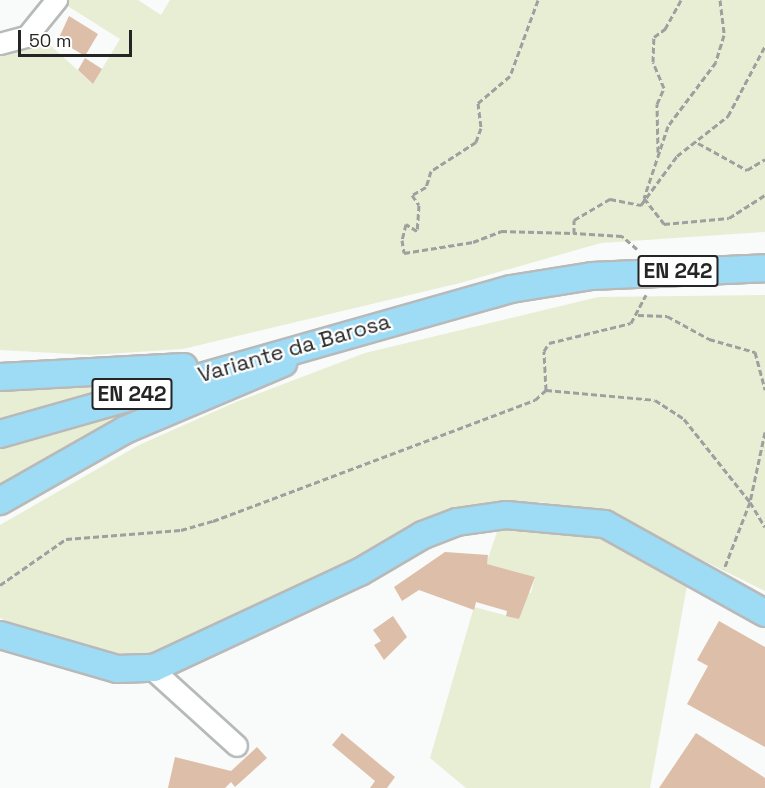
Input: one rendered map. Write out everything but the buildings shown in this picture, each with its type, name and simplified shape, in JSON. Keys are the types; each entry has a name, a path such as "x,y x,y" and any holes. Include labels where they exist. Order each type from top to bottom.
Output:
{"main road":[{"name":"Variante da Barosa","path":"0,434 342,333 512,289 592,276 644,262 765,254"},
{"name":"Variante da Barosa","path":"592,276 765,268"},
{"path":"0,501 125,430 342,333"},
{"path":"0,377 131,373 264,356"},
{"path":"0,635 102,666 151,668 344,580 423,535 476,519 541,515 594,521 638,539 765,613"}],"street":[{"path":"0,44 27,37 57,0"},
{"path":"151,668 237,746"}],"path":[{"path":"538,0 510,76 478,103 481,128 476,142 431,171 426,187 412,195 419,205 417,231 406,224 402,240 404,253 473,242 501,231 574,232 622,236 637,249"},
{"path":"658,153 657,104 664,88 653,62 654,37 665,29 681,0"},
{"path":"574,232 574,220 594,204 610,199 641,205 668,126 716,62 724,35 720,0"},
{"path":"644,198 677,156 728,116 765,46"},
{"path":"697,142 747,170 765,159"},
{"path":"644,198 664,224 729,218 765,195"},
{"path":"546,390 544,351 549,343 631,323 638,315 646,296"},
{"path":"638,315 667,316 709,339 755,352 765,390"},
{"path":"0,585 66,539 181,530 213,521 513,409 546,390 668,405 750,502 765,527"},
{"path":"718,585 750,502 765,432"}],"green space":[{"path":"69,0 138,0 161,15 170,0 765,0 765,232 601,243 460,283 183,349 91,355 0,350 0,54 19,51 41,37 93,84 120,39 66,5"},
{"path":"765,295 765,591 607,513 541,502 508,503 353,564 180,648 131,661 80,650 0,618 0,525 139,445 236,402 365,353 598,297"},
{"path":"138,380 56,403 0,419 0,384"},
{"path":"198,388 0,491 0,448"},
{"path":"538,528 611,539 687,586 650,788 466,788 430,758 474,607 519,619 526,592 531,593 535,577 486,564 498,529"}]}
